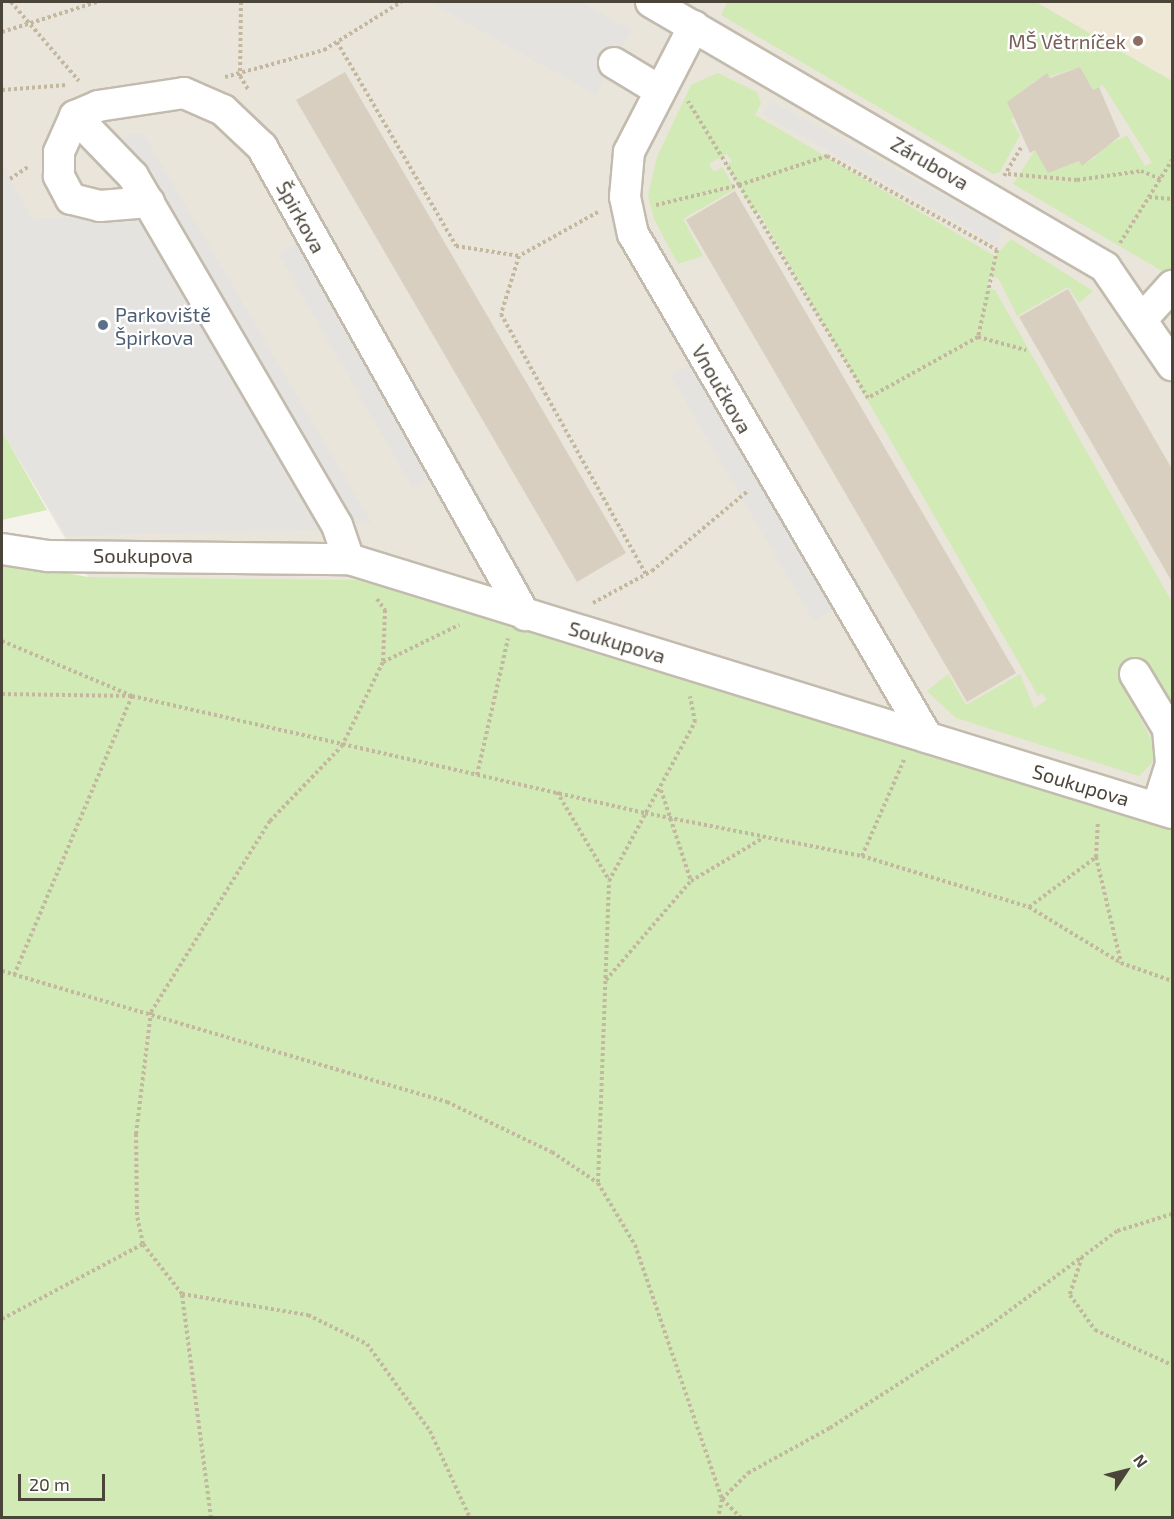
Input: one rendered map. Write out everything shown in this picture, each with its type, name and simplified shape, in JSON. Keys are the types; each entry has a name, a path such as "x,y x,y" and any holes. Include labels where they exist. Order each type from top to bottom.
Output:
{"street":[{"name":"Zárubova","path":"651,2 1105,267 1144,317 1173,364"},
{"name":"Vnoučkova","path":"694,26 673,94 629,152 625,197 633,234 921,735"},
{"path":"614,63 673,94"},
{"name":"Špirkova","path":"86,111 184,93 223,110 262,147 512,611"},
{"path":"149,202 100,206 71,199 59,176 59,152 86,111 134,176 337,525 349,559"},
{"path":"1144,317 1173,286"},
{"name":"Soukupova","path":"2,549 48,556 184,544 349,559 1165,810"},
{"path":"1135,674 1168,729 1171,764 1165,810"}],"path":[{"path":"2,90 82,84 11,2"},
{"path":"2,32 97,2"},
{"path":"240,76 241,2"},
{"path":"218,77 240,76 337,42 401,2"},
{"path":"337,42 456,246 519,256 625,197 649,207 739,185 827,156 997,250 978,337"},
{"path":"673,94 739,185 868,398 978,337 1026,350"},
{"path":"1105,267 1173,160"},
{"path":"1005,174 1077,180 1141,171 1161,179"},
{"path":"1149,197 1173,199"},
{"path":"519,256 501,314 646,574"},
{"path":"577,629 582,609 646,574 771,473"},
{"path":"211,1518 182,1294 143,1244 137,1215 136,1134 151,1012 270,821 342,746 383,662 385,610 349,559"},
{"path":"383,662 512,611"},
{"path":"477,775 512,611"},
{"path":"2,641 132,696 342,746 645,813 669,815 764,838 862,856 1029,908 1121,963 1173,981"},
{"path":"598,1183 609,880 645,813 661,790 695,722 684,662"},
{"path":"2,694 132,696"},
{"path":"14,975 132,696"},
{"path":"862,856 921,735"},
{"path":"661,790 691,881"},
{"path":"1100,790 1096,856 1121,963"},
{"path":"557,792 609,880"},
{"path":"606,981 691,881 764,838"},
{"path":"1029,908 1096,856"},
{"path":"2,971 151,1012 447,1102 552,1152 598,1183 636,1245 722,1499 741,1518"},
{"path":"718,1518 722,1499 748,1473 830,1428 990,1325 1117,1231 1173,1214"},
{"path":"2,1319 143,1244"},
{"path":"1082,1257 1070,1295 1095,1330 1173,1365"},
{"path":"182,1294 308,1315 367,1344 430,1431 470,1518"}],"shaded area":[{"path":"2,2 1172,2 1172,828 580,649 383,580 88,577 2,431"},
{"path":"429,2 580,2 632,30 596,95"},
{"name":"MŠ Větrníček","path":"1036,2 1172,2 1172,81"},
{"path":"770,100 1004,229 996,244 762,114"},
{"path":"144,134 372,523 347,524 121,135"},
{"path":"273,135 535,592 527,597 265,139"},
{"name":"Parkoviště Špirkova","path":"2,163 32,219 142,216 324,530 66,536 2,431"},
{"path":"297,243 432,478 413,489 278,254"},
{"path":"690,364 833,610 813,621 670,375"},
{"path":"950,727 1127,782 1124,790 948,735"}],"green space":[{"path":"727,2 1036,2 1172,81 1172,270 1169,275 1013,184 1035,150 1048,172 1079,161 1082,165 1096,157 1094,152 1127,135 1145,166 1152,163 1103,85 1093,90 1080,67 1032,82 1035,87 1011,120 1020,135 1000,172 993,174 721,15"},
{"path":"718,73 757,92 761,103 755,115 995,256 1011,239 1093,291 1079,303 1068,287 1017,316 998,278 989,277 987,288 995,290 1172,602 1172,717 1144,668 1121,681 1155,747 1152,763 1139,776 956,718 927,691 948,674 966,705 1020,674 1034,708 1047,700 1042,693 1038,696 759,212 755,213 726,165 732,161 727,154 709,164 714,172 722,167 735,189 683,219 703,256 678,264 654,219 648,195 657,157 691,85"},
{"path":"2,431 47,510 2,520"},
{"path":"2,561 88,577 383,580 580,649 1172,828 1172,1517 2,1517"}],"building":[{"path":"1080,67 1093,90 1099,87 1120,136 1082,166 1079,161 1048,173 1035,150 1030,153 1007,102 1047,73 1050,78"},
{"path":"345,72 626,553 577,582 296,100"},
{"path":"735,191 1016,673 967,702 686,220"},
{"path":"1068,289 1172,469 1172,582 1019,317"}],"place":[{"name":"MŠ Větrníček","path":"1138,41"},
{"name":"Parkoviště Špirkova","path":"103,325"}]}
